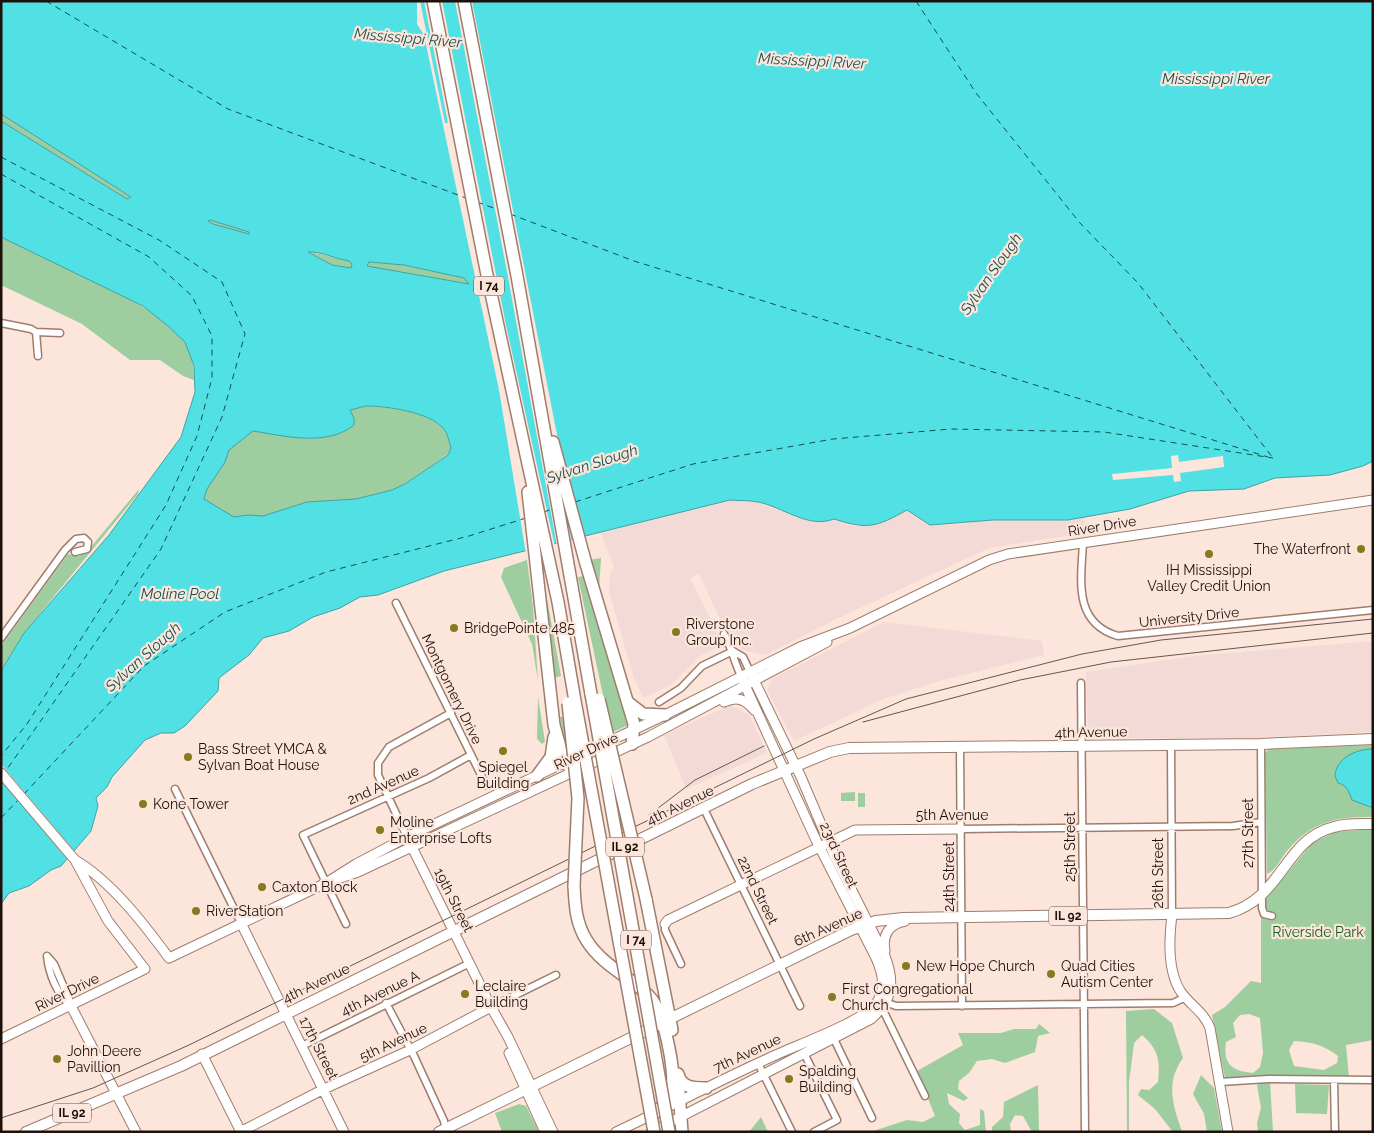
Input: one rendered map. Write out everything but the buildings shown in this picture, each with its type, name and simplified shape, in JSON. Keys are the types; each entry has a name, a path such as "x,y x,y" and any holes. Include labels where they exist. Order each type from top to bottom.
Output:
{"highway":[{"name":"I 74","path":"433,1 487,274 551,570 568,659 572,702 652,1132"},
{"name":"I 74","path":"464,1 585,655 594,692 669,1132"},
{"path":"537,390 635,729 632,744"},
{"path":"523,443 554,725 552,754 547,765 537,776"},
{"path":"594,692 646,899 679,1080 692,1088 706,1088"},
{"path":"627,701 643,714 665,714"},
{"path":"572,702 578,798 574,886 578,922 588,942 606,964 650,997 667,1020 672,1090 666,1103 656,1112"},
{"path":"554,725 566,762 573,772"},
{"path":"642,1032 657,1038 669,1053"},
{"path":"677,1070 682,1132"}],"main road":[{"name":"River Drive","path":"75,860 102,879 168,958 242,925 326,883 356,864 407,837 635,729 800,647 850,628 989,560 1008,554 1373,500"},
{"name":"River Drive","path":"326,883 358,872 680,721 838,637 850,628"},
{"name":"23rd Street","path":"750,672 750,684 760,721 820,847 891,972"},
{"name":"23rd Street","path":"741,676 750,684 796,766 864,925 882,975 882,1004"},
{"path":"680,721 734,699 747,702 760,721"},
{"name":"4th Avenue","path":"26,1132 117,1094 202,1054 752,784 839,749 1261,744 1373,739"},
{"path":"1,773 75,860"},
{"name":"IL 92","path":"1263,895 1296,852 1317,834 1343,825 1373,824"},
{"name":"5th Avenue","path":"665,924 668,920 828,842 858,830 961,829"},
{"name":"19th Street","path":"407,837 499,1022 546,1132"},
{"name":"River Drive","path":"1,1039 145,969 107,918 75,860"},
{"name":"6th Avenue","path":"443,1131 780,964 864,925 894,918 1229,913 1248,906 1263,895"},
{"name":"26th Street","path":"1172,915 1171,963 1175,980 1186,997"},
{"path":"882,1004 891,972 884,941 887,932 900,922 931,918"},
{"name":"17th Street","path":"242,925 344,1132"},
{"path":"1186,997 1208,1022 1228,1132"},
{"name":"7th Avenue","path":"652,1132 763,1073 871,1019 882,1004"},
{"name":"7th Avenue","path":"616,1132 758,1063 860,1017 882,1004"},
{"path":"72,1006 136,1132"},
{"name":"5th Avenue","path":"241,1132 324,1089 410,1050 491,1007"},
{"path":"202,1054 241,1132"},
{"name":"19th Street","path":"528,1088 553,1132"}],"street":[{"path":"1,322 31,329 36,332 60,333"},
{"path":"36,332 38,356"},
{"path":"1,638 65,550 76,539 84,538 88,542 87,549 74,552"},
{"name":"University Drive","path":"1083,543 1082,591 1085,610 1094,624 1101,630 1118,636 1373,610"},
{"name":"Montgomery Drive","path":"396,603 486,785"},
{"name":"23rd Street","path":"724,634 733,651 734,662 741,676"},
{"path":"659,702 681,688 702,666 733,651"},
{"name":"23rd Street","path":"733,651 743,658 750,672"},
{"name":"25th Street","path":"1081,683 1085,1132"},
{"name":"19th Street","path":"407,837 378,775 378,762 389,747 451,713"},
{"name":"27th Street","path":"1261,744 1263,911 1272,916"},
{"name":"26th Street","path":"1171,745 1172,915"},
{"name":"24th Street","path":"960,747 962,1006"},
{"name":"2nd Avenue","path":"326,883 303,836 388,795 429,778 471,755"},
{"name":"17th Street","path":"175,789 242,925"},
{"name":"22nd Street","path":"706,813 800,1006"},
{"name":"5th Avenue","path":"961,829 1247,825 1261,822"},
{"path":"326,883 346,924"},
{"path":"665,924 665,930 681,964"},
{"path":"47,956 54,964 72,1006 62,998 52,976 47,956"},
{"name":"4th Avenue A","path":"302,1046 470,963"},
{"name":"5th Avenue","path":"491,1007 556,975"},
{"path":"882,1004 896,1006 962,1006 1173,1003 1186,997"},
{"path":"386,1004 444,1121 443,1131"},
{"path":"882,1004 925,1096"},
{"path":"834,1039 872,1118"},
{"path":"804,1053 837,1120 814,1132"},
{"path":"758,1063 792,1132"},
{"path":"1220,1082 1268,1079 1373,1080"},
{"path":"1334,1080 1335,1132"}],"shaded area":[{"name":"Riverstone Group Inc.","path":"730,500 757,502 797,518 834,519 856,526 878,525 907,510 930,525 967,524 972,521 1068,520 1084,517 1086,533 989,548 836,619 766,655 742,650 723,626 699,574 690,578 723,644 700,656 671,685 644,698 634,679 609,592 610,573 614,568 601,533"},
{"path":"884,622 1042,641 1044,655 943,680 883,699 794,741 767,690 772,679"},
{"path":"1373,641 1373,732 1258,738 1088,738 1086,672 1194,656"},
{"path":"731,705 749,715 767,753 686,789 664,735"}],"green space":[{"path":"1,114 131,197 127,199 1,121"},
{"path":"210,220 249,232 250,235 207,221"},
{"path":"1,237 72,269 130,299 155,315 174,330 186,343 190,352 194,380 183,376 160,360 130,360 82,324 1,285"},
{"path":"307,251 349,261 352,264 351,268 332,265"},
{"path":"368,262 404,265 464,278 470,284 366,266"},
{"path":"366,406 408,411 429,418 444,429 451,448 448,454 405,484 392,490 356,499 307,502 263,516 238,521 199,502 235,423 350,410"},
{"path":"139,489 138,494 24,633 1,670 1,646 68,554 79,556 91,547"},
{"path":"601,558 599,590 589,560"},
{"path":"527,560 533,606 538,681 532,644 501,577 504,568"},
{"path":"585,576 628,721 628,725 611,733 578,577"},
{"path":"544,582 561,676 554,678 541,583"},
{"path":"538,697 545,742 542,744 537,739"},
{"path":"566,716 570,751 566,753 560,717"},
{"path":"1373,745 1373,817 1347,818 1315,827 1296,841 1276,867 1267,874 1265,753 1269,749"},
{"path":"855,792 855,801 841,801 841,793"},
{"path":"858,793 865,793 865,807 858,807"},
{"name":"Riverside Park","path":"1373,829 1373,1040 1346,1045 1349,1078 1225,1078 1212,1015 1225,1007 1251,981 1261,983 1261,918 1266,912 1266,899 1312,843 1335,832","holes":["1249,1014 1260,1018 1263,1053 1260,1067 1253,1073 1239,1070 1230,1065 1227,1061 1225,1050 1226,1042 1236,1037 1233,1023 1240,1015","1294,1041 1312,1043 1328,1049 1338,1056 1337,1063 1324,1070 1294,1066 1289,1050"]},
{"path":"1154,1009 1172,1023 1183,1058 1177,1067 1172,1085 1176,1113 1182,1132 1173,1132 1155,1109 1138,1095 1141,1089 1149,1090 1158,1082 1159,1074 1155,1051 1148,1040 1142,1035 1134,1043 1129,1082 1129,1132 1127,1132 1126,1011"},
{"path":"1039,1024 1050,1033 1038,1036 1035,1052 1005,1063 992,1059 977,1061 969,1073 959,1081 958,1089 968,1098 964,1101 947,1093 949,1104 960,1114 959,1123 965,1130 980,1125 980,1109 984,1111 986,1132 870,1132 907,1120 923,1122 935,1116 917,1071 963,1045 958,1033 1001,1033 1014,1029 1036,1029"},
{"path":"1201,1075 1214,1088 1222,1132 1207,1132 1204,1114 1193,1094"},
{"path":"1270,1081 1273,1132 1258,1132 1257,1123 1261,1108 1257,1085"},
{"path":"1295,1084 1329,1085 1327,1114 1296,1113"},
{"path":"1038,1085 1039,1132 1032,1132 1023,1116 1015,1115 1010,1124 1011,1132 992,1132 992,1127 1003,1117 1004,1102"},
{"path":"519,1104 526,1106 539,1132 502,1132 495,1113"},
{"path":"761,1117 768,1132 749,1132"}],"water":[{"path":"1,1 1373,1 1373,461 1363,466 1330,475 1275,478 1244,489 1189,491 1130,509 1068,520 993,520 930,525 907,510 880,523 856,525 834,519 815,521 758,502 730,500 444,571 378,595 360,597 340,608 313,617 289,631 263,638 249,655 219,678 218,691 185,726 174,733 161,733 145,740 112,777 107,787 96,798 98,806 91,831 61,866 51,870 29,886 9,893 1,904 1,671 24,633 109,535 181,437 195,392 194,366 185,342 143,306 1,237 1,121 127,199 131,197 1,114","holes":["208,221 249,232 249,234 213,224","308,252 349,261 352,264 351,268 332,265","369,262 404,265 464,278 469,284 367,266","375,406 419,414 429,418 444,429 451,448 448,455 405,484 392,490 356,499 307,502 263,516 248,515 234,517 204,499 207,489 225,462 229,450 253,431 305,438 331,436 343,432 354,425 354,418 350,410"]},
{"path":"1367,749 1373,749 1373,808 1352,800 1347,789 1344,785 1338,783 1335,776 1339,764 1348,756"}],"pier":[{"path":"417,1 420,1 445,123 448,123 424,1 442,1 506,325 555,547 526,554 499,390 424,35 417,24"},
{"path":"455,1 472,1 561,455 564,505 572,542 557,546 508,277"},
{"path":"1178,455 1179,462 1223,456 1224,467 1180,473 1181,481 1174,482 1173,475 1113,480 1112,474 1172,468 1171,456"},
{"path":"1,764 75,852 69,860 1,780"}],"ferry route":[{"path":"46,1 228,109 466,198"},
{"path":"916,1 976,93 1080,223 1138,283 1273,458"},
{"path":"1,157 159,240 222,282 245,334 222,417 161,549 5,772"},
{"path":"1,174 149,257 192,296 212,336 212,378 197,436 166,505 27,724 1,756"},
{"path":"477,202 499,210"},
{"path":"510,214 634,261 1268,457"},
{"path":"575,502 693,464 833,439 951,429 1104,432 1273,458"},
{"path":"544,512 552,509"},
{"path":"24,794 144,666 225,612 326,572 469,536 526,518"},
{"path":"1,818 18,800"}],"railway":[{"path":"1,1118 93,1088 189,1045 814,739 906,699 1082,654 1161,640 1373,619"},
{"path":"863,722 1020,680 1111,662 1373,633"},
{"path":"649,815 695,780 764,746"}],"place":[{"name":"The Waterfront","path":"1361,549"},
{"name":"IH Mississippi Valley Credit Union","path":"1209,554"},
{"name":"BridgePointe 485","path":"454,628"},
{"name":"Riverstone Group Inc.","path":"676,632"},
{"name":"Spiegel Building","path":"503,751"},
{"name":"Bass Street YMCA & Sylvan Boat House","path":"188,757"},
{"name":"Kone Tower","path":"143,804"},
{"name":"Moline Enterprise Lofts","path":"380,830"},
{"name":"Caxton Block","path":"262,887"},
{"name":"RiverStation","path":"196,911"},
{"name":"New Hope Church","path":"906,966"},
{"name":"Quad Cities Autism Center","path":"1051,974"},
{"name":"Leclaire Building","path":"465,994"},
{"name":"First Congregational Church","path":"832,997"},
{"name":"John Deere Pavillion","path":"57,1059"},
{"name":"Spalding Building","path":"789,1079"}],"water label":[{"name":"Mississippi River","path":"408,38"},
{"name":"Mississippi River","path":"812,61"},
{"name":"Mississippi River","path":"1216,79"},
{"name":"Sylvan Slough","path":"991,274"},
{"name":"Sylvan Slough","path":"592,464"},
{"name":"Moline Pool","path":"180,594"},
{"name":"Sylvan Slough","path":"143,657"}]}
